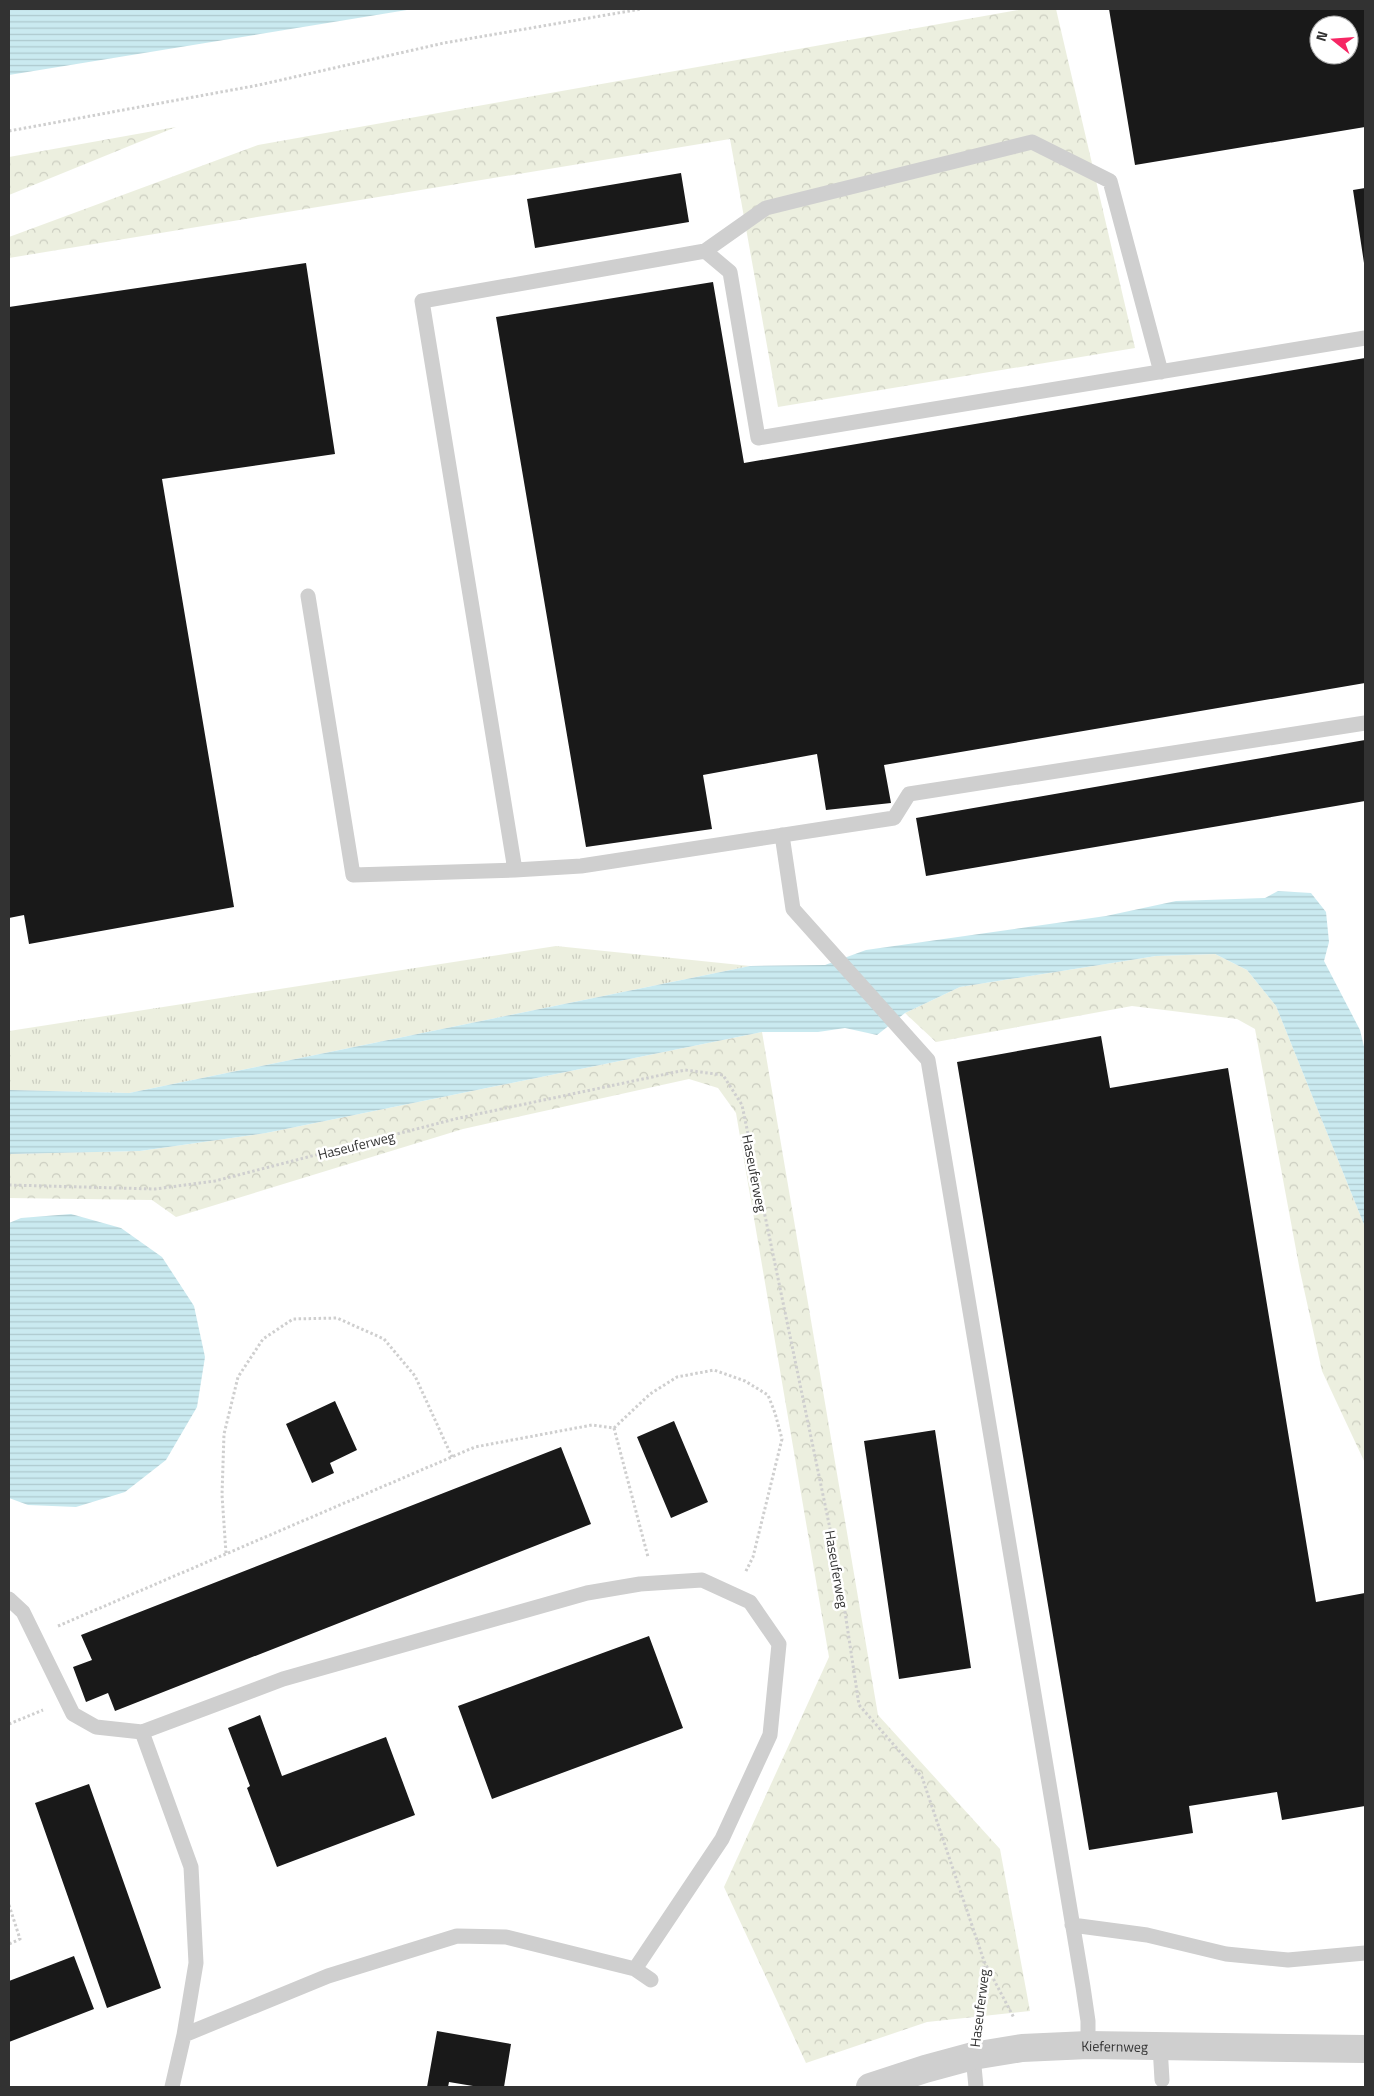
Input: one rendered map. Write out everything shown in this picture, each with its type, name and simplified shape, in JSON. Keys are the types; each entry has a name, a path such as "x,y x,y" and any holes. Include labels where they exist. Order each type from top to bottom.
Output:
{"street":[{"name":"Kiefernweg","path":"870,2087 973,2056 1022,2048 1088,2045 1365,2049"}],"lane":[{"path":"515,870 422,301 704,251 766,208 1032,142 1110,181 1161,372"},
{"path":"704,251 730,272 758,438 1365,338"},
{"path":"308,596 354,875 515,870 610,862 894,818 909,794 1365,723"},
{"path":"782,835 793,909 928,1060 1088,2021 1088,2045"},
{"path":"9,1599 23,1612 73,1714 96,1726 142,1732 283,1679 587,1593 655,1583 702,1580 750,1602 780,1644 770,1734 722,1838 635,1968"},
{"path":"142,1732 191,1867 196,1963 184,2035 172,2087"},
{"path":"1072,1925 1147,1935 1226,1954 1288,1960 1365,1953"},
{"path":"184,2035 328,1976 457,1936 506,1937 635,1968 651,1980"},
{"path":"1160,2046 1162,2080"},
{"path":"973,2056 976,2087"}],"path":[{"path":"9,131 259,85 444,43 641,9"},
{"name":"Haseuferweg","path":"9,1185 155,1189 215,1181 460,1118 685,1070 723,1075 742,1105 839,1572 858,1705 922,1777 984,1961 1018,2025 1022,2048"},
{"path":"226,1554 222,1495 224,1434 238,1377 263,1340 293,1319 337,1318 384,1338 415,1376 452,1457"},
{"path":"614,1428 650,1394 677,1377 714,1370 744,1381 768,1395 782,1439 753,1557 733,1595"},
{"path":"35,1636 475,1447 592,1425 614,1428"},
{"path":"614,1428 655,1583"},
{"path":"9,1724 66,1700"},
{"path":"9,1905 20,1939 9,1944"},
{"name":"Haseuferweg","path":"973,2056 984,1961"}],"green space":[{"path":"1024,9 1056,9 1135,348 778,407 730,139 9,258 9,237 258,145"},
{"path":"176,127 9,195 9,157"},
{"path":"556,946 750,966 129,1093 9,1090 9,1031"},
{"path":"1215,954 1247,970 1276,1006 1365,1227 1365,1463 1322,1371 1300,1271 1255,1029 1237,1019 1132,1006 936,1042 905,1013 960,987 1156,956"},
{"path":"762,1032 878,1715 1000,1849 1030,2011 927,2022 806,2063 724,1887 829,1657 736,1113 718,1088 689,1079 463,1129 176,1217 152,1200 9,1198 9,1154 140,1151 266,1133"}],"water":[{"path":"9,9 413,9 9,75"},
{"path":"1278,891 1311,893 1326,912 1329,942 1324,961 1360,1030 1365,1051 1365,1227 1276,1006 1247,970 1215,954 1156,956 960,987 905,1013 877,1035 845,1028 818,1032 762,1032 266,1133 140,1151 9,1154 9,1090 129,1093 750,966 825,965 866,950 1106,916 1176,901 1265,898"},
{"path":"71,1214 121,1228 162,1257 194,1306 205,1357 197,1407 166,1460 125,1492 76,1507 28,1505 9,1498 9,1223 21,1218"}],"building":[{"path":"1109,9 1365,9 1365,127 1135,165"},
{"path":"681,173 689,222 535,248 527,199"},
{"path":"1365,188 1365,263 1364,263 1353,190"},
{"path":"306,263 335,454 162,479 234,907 29,944 24,915 9,918 9,307"},
{"path":"713,282 744,463 1365,358 1365,683 884,765 891,803 826,810 817,754 703,775 712,829 586,847 496,317"},
{"path":"1365,740 1365,801 926,876 916,818"},
{"path":"1101,1036 1110,1088 1228,1068 1316,1602 1365,1593 1365,1806 1282,1820 1277,1792 1189,1806 1193,1833 1089,1850 957,1062"},
{"path":"335,1401 357,1450 330,1463 334,1473 312,1483 286,1424"},
{"path":"674,1421 708,1502 671,1518 637,1437"},
{"path":"935,1430 971,1668 899,1679 864,1441"},
{"path":"561,1447 591,1524 115,1711 108,1693 86,1702 73,1667 92,1660 81,1635"},
{"path":"649,1636 683,1728 492,1799 458,1706"},
{"path":"260,1715 282,1776 386,1737 415,1815 277,1867 247,1788 250,1786 228,1728"},
{"path":"89,1784 161,1988 107,2008 35,1803"},
{"path":"74,1956 94,2009 9,2042 9,1981"},
{"path":"437,2031 511,2044 504,2087 479,2087 449,2082 448,2087 427,2087"}]}
